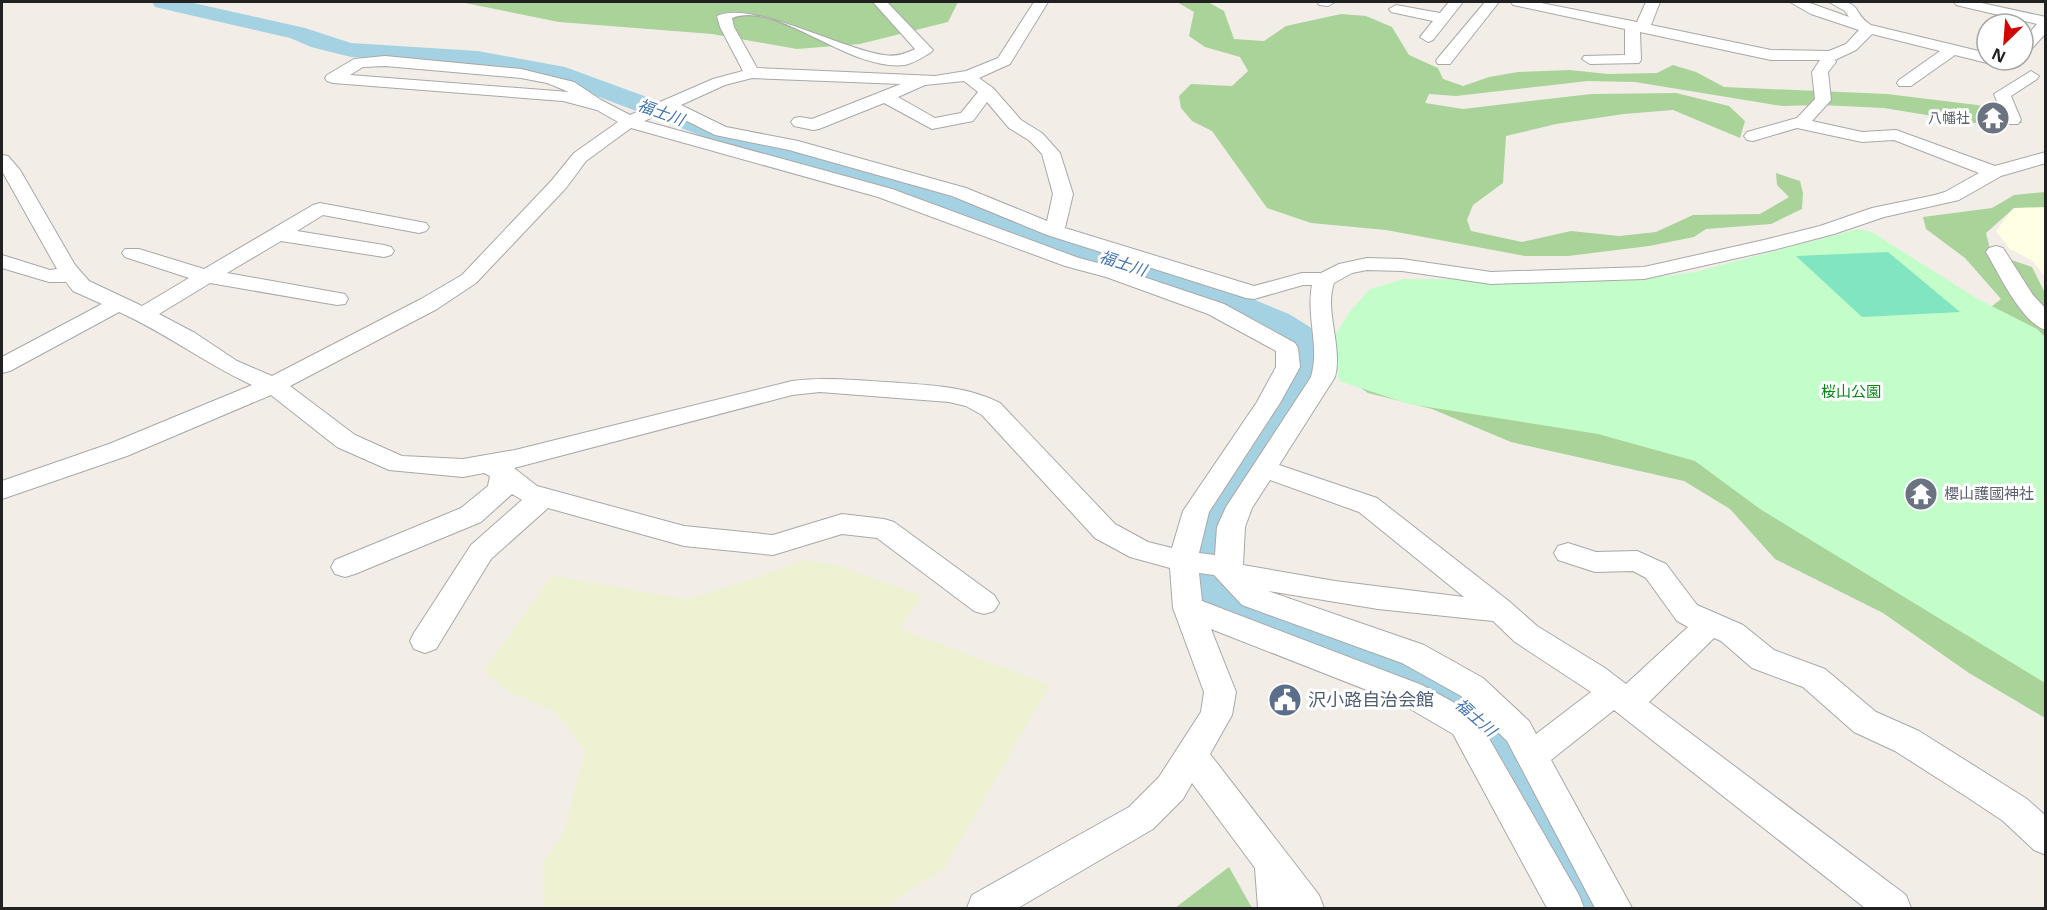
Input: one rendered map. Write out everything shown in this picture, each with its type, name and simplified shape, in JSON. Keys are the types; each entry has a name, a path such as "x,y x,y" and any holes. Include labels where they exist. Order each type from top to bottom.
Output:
{"street":[{"path":"752,73 727,27 724,16 741,9 759,8 799,19 826,36 882,60 918,56 925,50 880,2"},
{"path":"5,486 118,450 273,385 429,304 469,279 552,192 580,157 629,121 719,82 752,73 924,80 968,76 985,71 1004,61 1041,2"},
{"path":"1428,38 1455,2"},
{"path":"1444,61 1492,2"},
{"path":"1518,2 1563,9 1771,55 1827,56 1851,46 1866,32 1851,8 1836,2"},
{"path":"1590,59 1633,60 1637,27 1653,2"},
{"path":"1797,2 1842,21 1975,54"},
{"path":"1961,2 2046,22 2035,35"},
{"path":"1396,9 1443,18"},
{"path":"1905,83 1953,49"},
{"path":"1803,125 1804,120 1823,100 1820,72 1828,62 1827,56"},
{"path":"594,103 586,95 565,84 537,75 385,61 360,62 333,78 563,96 594,103 629,121 885,193 1072,262 1113,273 1216,309 1287,348 1288,367 1268,403 1197,511 1208,565 1252,597 1413,654 1472,687 1518,731 1614,909"},
{"path":"2024,72 2038,79"},
{"path":"968,76 987,92 1015,123 1036,138 1051,153 1063,194 1054,231"},
{"path":"2012,120 2002,94 2038,79"},
{"path":"800,122 813,125 924,80"},
{"path":"886,97 932,124 967,117 987,92"},
{"path":"667,106 722,131 792,145 959,192 1054,231 1254,293 1302,279 1325,279 1346,268 1367,264 1402,265 1491,278 1644,273 1766,246 1827,230 1879,212 1952,196 1994,172 2046,157"},
{"path":"1753,135 1796,123 1862,137 1896,135 1994,172"},
{"path":"2,160 11,170 52,245 81,286 143,314 187,338 229,366 273,385 346,441 398,464 495,468 515,459 792,388 820,385 949,394 974,400 992,409 1105,531 1140,550 1208,565 1277,584 1465,610 1500,610"},
{"path":"143,314 320,209 419,227"},
{"path":"278,234 384,251"},
{"path":"1996,252 2024,298 2046,323"},
{"path":"132,253 206,276 337,299"},
{"path":"2,261 49,276 72,276"},
{"path":"985,909 1142,818 1171,788 1216,715 1220,692 1188,608 1239,507 1317,386 1327,363 1321,302 1325,279"},
{"path":"2,366 119,303"},
{"path":"495,468 528,493 684,536 773,545 842,524 884,529 984,603"},
{"path":"345,567 471,515 501,490 495,468"},
{"path":"1264,469 1368,505 1500,610 1526,634 1620,697 1893,909"},
{"path":"425,641 481,552 543,497"},
{"path":"1568,553 1595,562 1638,561 1656,571 1687,613 1732,633 1763,659 1814,678 1865,722 1907,741 1979,786 2015,810 2046,839"},
{"path":"1188,608 1411,694 1464,724 1566,909"},
{"path":"1532,756 1620,697 1710,624"},
{"path":"1191,755 1306,909"},
{"path":"1272,863 1276,909"}],"shaded area":[{"path":"2017,203 2045,204 2045,277 2033,261 2010,249 1996,231"},
{"path":"803,560 838,565 922,596 900,629 1050,685 945,868 887,905 877,908 543,908 543,863 564,831 585,750 555,712 508,691 483,671 552,576 687,599 759,577"}],"green space":[{"path":"460,2 958,2 948,22 860,44 797,49 712,34 559,22"},
{"path":"1177,2 1208,2 1224,11 1234,39 1264,41 1286,26 1341,14 1366,16 1392,27 1409,55 1438,68 1443,79 1463,86 1489,77 1518,72 1570,70 1608,74 1657,73 1673,65 1696,72 1724,87 1887,94 1977,105 2018,113 2022,123 1981,124 1884,108 1782,106 1635,82 1588,81 1456,96 1429,94 1425,103 1463,109 1591,94 1676,93 1729,106 1745,121 1740,138 1673,110 1624,114 1556,124 1506,136 1503,183 1473,205 1467,220 1471,231 1522,242 1571,231 1619,236 1656,232 1693,215 1760,214 1789,197 1777,185 1776,173 1800,181 1803,193 1802,209 1771,224 1706,229 1694,237 1649,246 1568,256 1525,256 1386,230 1311,223 1267,208 1212,131 1192,121 1181,108 1179,96 1191,84 1232,86 1248,71 1240,57 1205,47 1189,36 1194,12"},
{"name":"桜山公園","path":"2045,192 2045,207 2014,208 1986,233 1991,253 2032,267 2045,293 2045,718 1969,673 1883,613 1775,559 1730,509 1684,481 1511,442 1432,409 1368,393 1342,375 1986,311 2001,299 1965,258 1926,229 1923,217 1992,208 2014,195"},
{"name":"桜山公園","path":"1858,229 1872,232 1976,298 2037,329 2045,337 2045,683 1760,509 1695,461 1598,434 1409,404 1339,381 1333,339 1351,310 1370,289 1404,279 1626,281 1695,272"},
{"path":"1888,252 1960,312 1862,317 1796,256"},
{"path":"1229,867 1252,908 1175,908"}],"waterway":[{"name":"福士川","path":"163,2 297,33 319,42 351,50 478,58 556,72 746,143 874,181 1199,289 1277,321 1298,334 1310,349 1310,365 1218,508 1209,538 1212,586 1227,603 1261,622 1415,671 1463,704 1503,741 1536,810 1590,908"}],"place":[{"name":"八幡社","path":"1993,118"},
{"name":"櫻山護國神社","path":"1921,494"},
{"name":"沢小路自治会館","path":"1285,700"}]}
